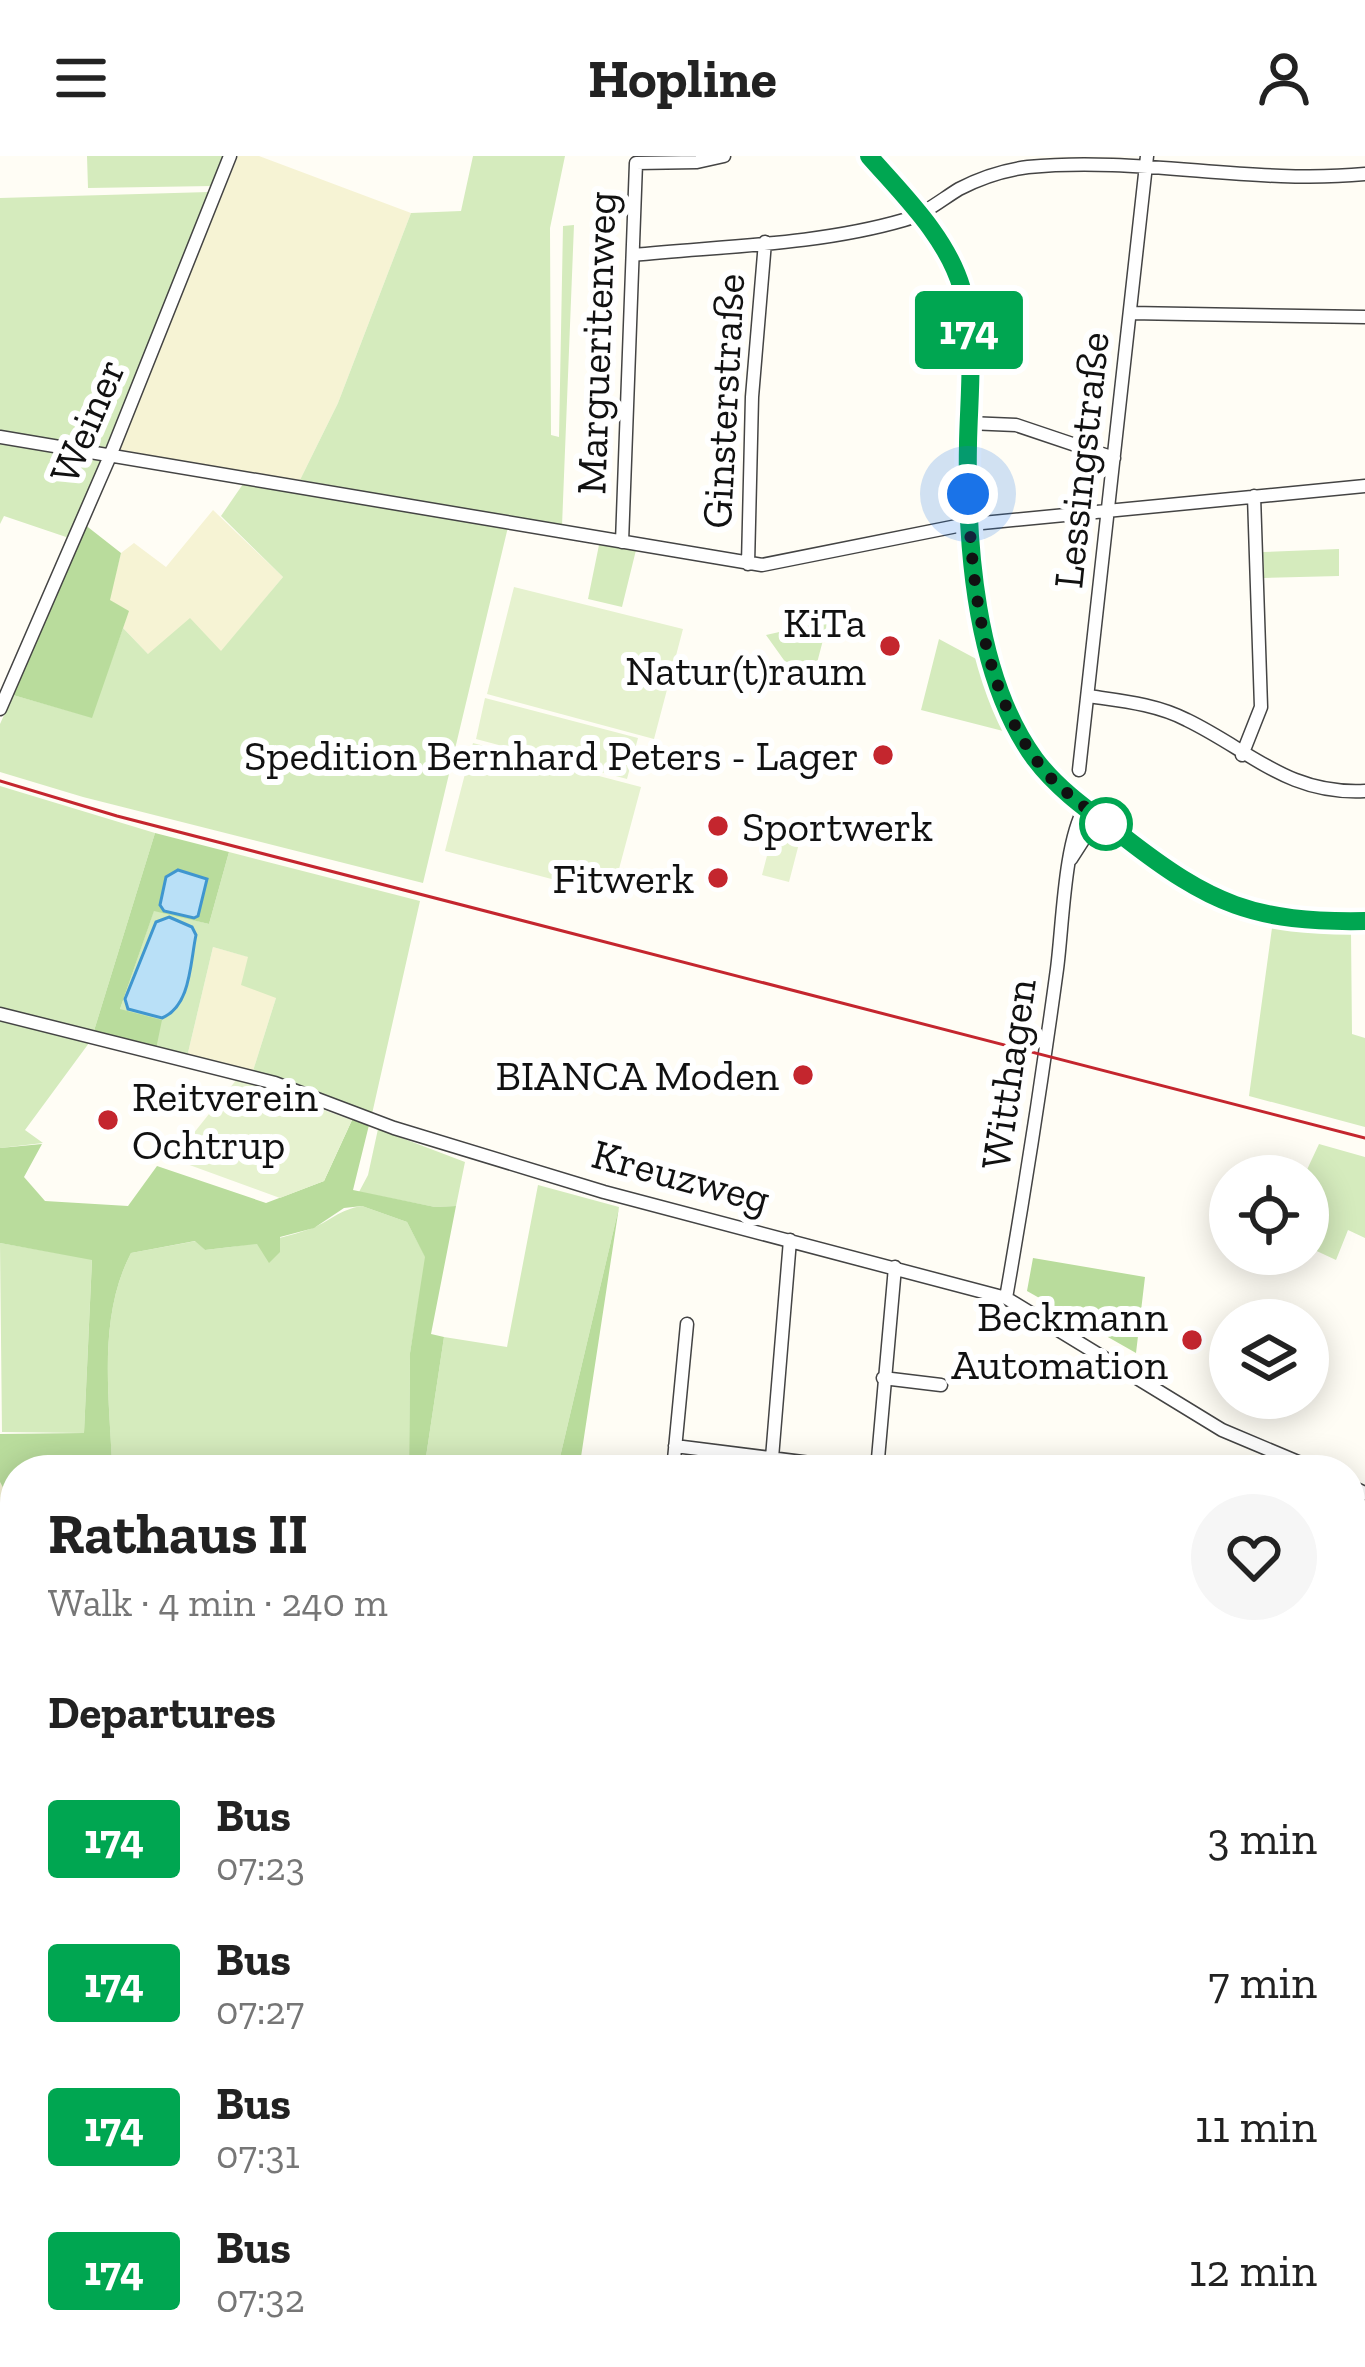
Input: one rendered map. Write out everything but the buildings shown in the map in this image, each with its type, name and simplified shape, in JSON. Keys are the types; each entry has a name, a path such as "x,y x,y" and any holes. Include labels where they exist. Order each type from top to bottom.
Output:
{"main road":[{"path":"869,156 920,215 948,256 963,293 970,338 969,524 983,624 1004,702 1036,759 1091,812 1183,882 1228,905 1290,918 1365,921"}],"street":[{"name":"Weiner","path":"0,709 110,455 230,156"},
{"name":"Margueritenweg","path":"622,542 636,164 724,156"},
{"path":"633,255 863,230 920,215 976,182 1028,167 1147,160 1330,177 1365,174"},
{"name":"Lessingstraße","path":"1079,770 1147,160"},
{"name":"Ginsterstraße","path":"748,564 752,397 765,242"},
{"path":"1130,313 1365,317"},
{"path":"968,423 1016,425 1114,458"},
{"path":"0,437 762,565 969,524 1365,486"},
{"path":"1243,755 1261,707 1254,496"},
{"path":"1088,696 1154,706 1308,786 1336,793 1365,791"},
{"name":"Witthagen","path":"1006,1298 1046,1054 1071,860 1091,812"},
{"name":"Kreuzweg","path":"0,1014 275,1083 423,1137 604,1192 1006,1298 1222,1430 1280,1455"},
{"path":"773,1455 790,1240"},
{"path":"878,1455 895,1267"},
{"path":"674,1455 687,1324"},
{"path":"883,1378 941,1385"},
{"path":"675,1446 724,1455"}],"shaded area":[{"path":"238,156 259,156 411,213 338,403 300,480 117,452"},
{"path":"213,510 283,577 221,652 148,654 123,628 128,611 109,600 121,553 134,543 166,567"},
{"path":"213,947 249,957 276,998 252,1074 187,1057"}],"green space":[{"path":"87,156 225,156 213,186 88,188"},
{"path":"473,156 565,156 550,228 551,435 559,437 563,226 574,225 562,526 300,480 338,403 411,213 461,211"},
{"path":"209,192 109,451 0,435 0,198"},
{"path":"0,441 102,459 69,538 4,516 0,524"},
{"path":"243,484 508,527 423,883 0,772 0,724 13,695 91,717 123,628 148,654 190,618 221,651 283,577 221,516"},
{"path":"84,524 121,553 110,600 129,611 92,718 13,695"},
{"path":"599,545 636,550 622,607 588,599"},
{"path":"1339,549 1339,576 1264,578 1263,552"},
{"path":"514,587 683,629 654,739 487,694"},
{"path":"828,621 812,682 796,677 766,635"},
{"path":"939,639 980,661 1007,732 921,710"},
{"path":"485,698 638,738 627,779 476,739"},
{"path":"473,743 641,787 612,895 445,851"},
{"path":"0,786 155,833 93,1034 0,1011"},
{"path":"776,821 803,828 789,882 762,875"},
{"path":"155,833 229,852 209,924 154,911 120,1009 162,1020 156,1049 93,1034"},
{"path":"229,852 420,901 372,1114 280,1078 252,1074 276,998 241,985 248,957 213,947 187,1057 156,1049 120,1009 154,910 209,924"},
{"path":"1272,928 1351,932 1352,1034 1365,1038 1365,1127 1249,1096"},
{"path":"0,1018 89,1043 25,1130 43,1143 0,1148"},
{"path":"237,1079 352,1120 324,1181 280,1198 173,1159"},
{"path":"352,1120 369,1125 353,1190 435,1207 456,1206 431,1334 444,1337 426,1455 409,1455 410,1353 425,1257 407,1222 362,1206 344,1208 314,1228 280,1237 280,1252 269,1263 257,1244 205,1250 195,1241 131,1253 110,1329 112,1455 0,1455 0,1434 84,1433 92,1260 0,1243 0,1148 42,1144 24,1177 45,1201 128,1206 157,1166 266,1203 324,1181"},
{"path":"378,1129 465,1162 456,1206 435,1207 359,1192 368,1175"},
{"path":"1319,1144 1365,1157 1365,1238 1348,1230 1336,1260 1329,1257 1329,1155 1314,1155"},
{"path":"538,1185 619,1207 561,1455 426,1455 444,1337 507,1347"},
{"path":"362,1206 407,1222 426,1258 410,1353 409,1455 112,1455 110,1329 131,1253 196,1241 205,1250 271,1240 310,1229"},
{"path":"619,1207 581,1455 561,1455"},
{"path":"0,1243 92,1259 84,1433 2,1432"},
{"path":"1033,1258 1145,1277 1136,1353 1027,1291"}],"water":[{"path":"178,870 207,879 194,918 164,911 160,905 166,877"},
{"path":"169,917 192,927 196,935 184,994 162,1018 128,1009 125,999 156,922"}],"railway":[{"path":"0,781 117,816 1365,1138"}],"bus line":[{"name":"174","path":"869,156 936,236 963,293 970,351 968,508 976,574 995,677 1026,745 1065,791 1202,893 1264,915 1365,921"}],"place":[{"name":"KiTa Natur(t)raum","path":"890,646"},
{"name":"Spedition Bernhard Peters - Lager","path":"883,755"},
{"name":"Sportwerk","path":"718,826"},
{"name":"Fitwerk","path":"718,878"},
{"name":"BIANCA Moden","path":"803,1075"},
{"name":"Reitverein Ochtrup","path":"108,1120"},
{"name":"Beckmann Automation","path":"1192,1340"}],"route":[{"path":"968,494 983,624 1010,717 1051,777 1106,824"}]}
